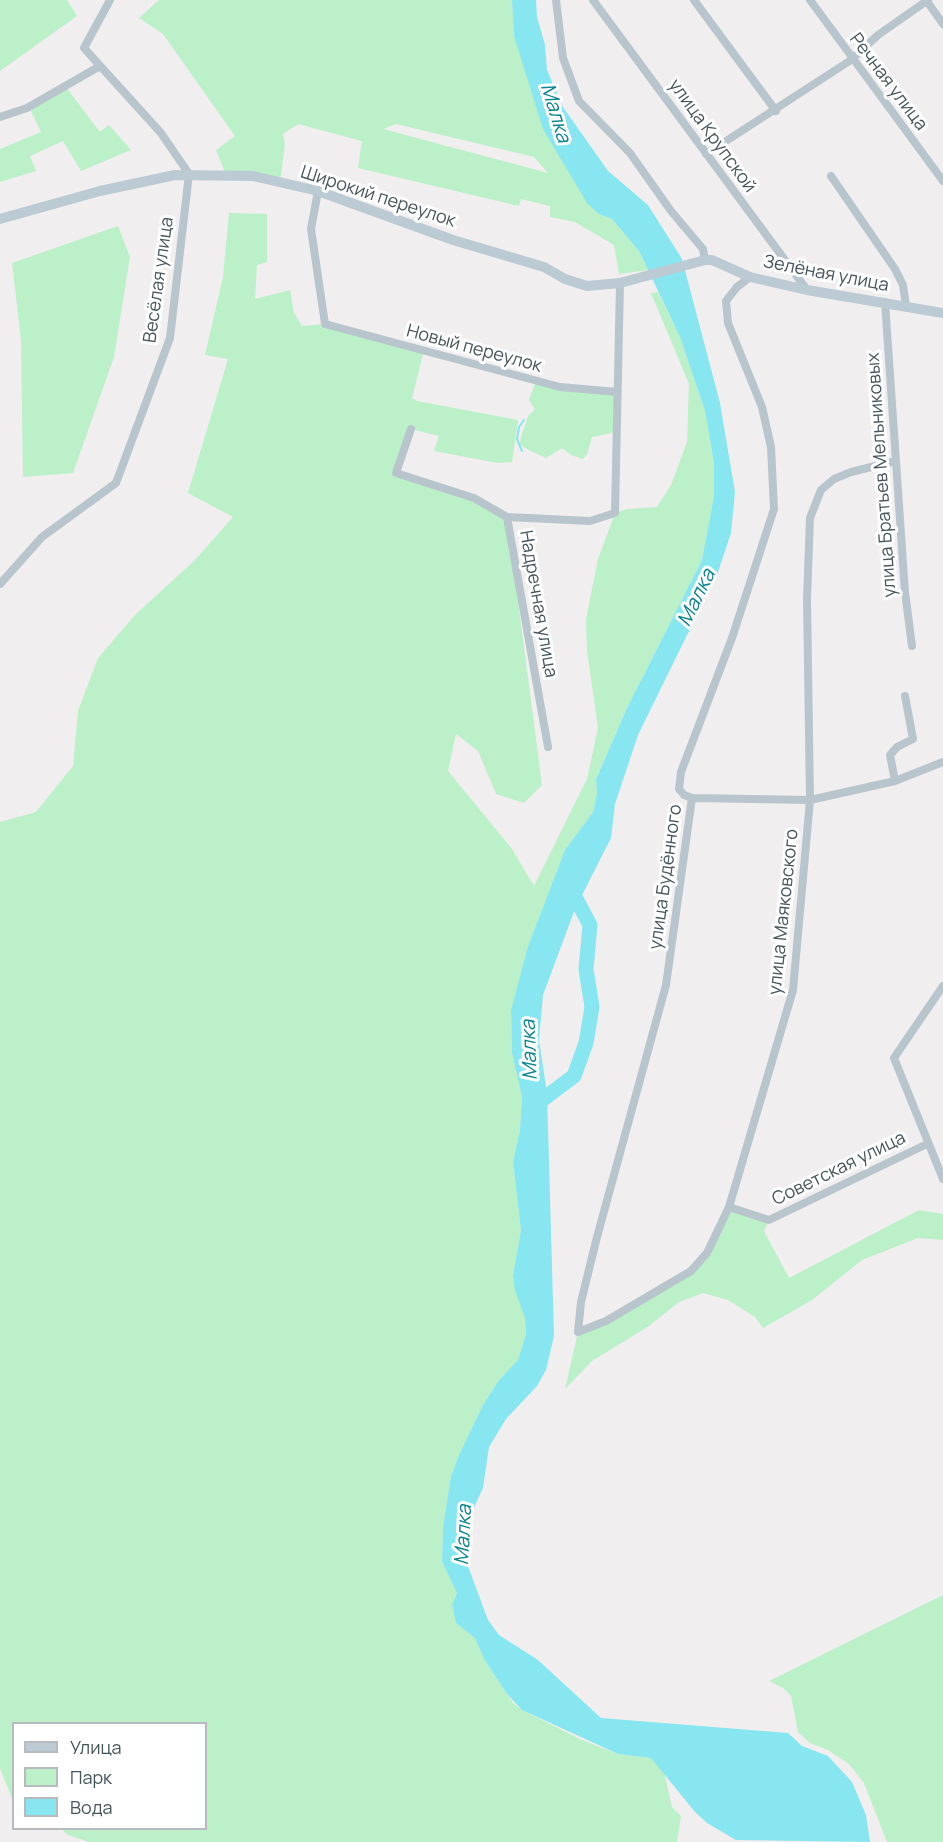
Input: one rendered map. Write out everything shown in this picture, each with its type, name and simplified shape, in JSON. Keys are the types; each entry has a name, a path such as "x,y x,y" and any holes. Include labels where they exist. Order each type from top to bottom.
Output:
{"street":[{"path":"110,0 84,48 161,133 189,174"},
{"path":"556,0 563,58 579,101 630,153 671,211 703,249 705,260"},
{"name":"улица Крупской","path":"593,0 807,290"},
{"path":"694,0 776,111"},
{"name":"Речная улица","path":"810,0 851,60 943,181"},
{"path":"706,154 776,111 851,60 878,35 927,0 943,24"},
{"path":"0,117 27,108 99,66"},
{"name":"Широкий переулок","path":"0,219 100,191 189,174 253,176 318,191 453,240 544,267 565,279 587,286 635,280 705,260"},
{"name":"Весёлая улица","path":"0,584 42,537 116,483 170,338 189,174"},
{"path":"831,176 895,269 903,285 906,306"},
{"name":"Новый переулок","path":"318,191 311,229 325,324 560,387 618,392"},
{"name":"Зелёная улица","path":"705,260 750,277 807,290 943,314"},
{"name":"улица Будённого","path":"578,1332 581,1302 597,1237 666,985 692,798 684,795 679,789 681,772 732,638 774,509 771,447 762,407 736,344 729,323 726,301 736,287 750,277"},
{"name":"Надречная улица","path":"548,747 507,517 590,521 615,513 620,283"},
{"name":"улица Братьев Мельниковых","path":"885,302 905,592 912,646"},
{"path":"411,429 396,473 474,498 507,517"},
{"name":"улица Маяковского","path":"578,1332 606,1321 691,1271 707,1253 729,1208 794,990 810,800 807,599 810,518 821,490 834,480 851,472 896,461"},
{"path":"895,781 890,755 897,747 913,739 905,696"},
{"path":"692,798 810,800 895,781 943,762"},
{"name":"Советская улица","path":"943,986 894,1058 943,1179"},
{"name":"Советская улица","path":"729,1208 769,1220 927,1144"}],"green space":[{"path":"0,0 67,0 77,16 0,71"},
{"path":"159,0 512,0 514,36 599,214 612,219 639,251 648,270 619,274 614,245 575,222 550,217 550,206 521,199 519,206 358,168 362,141 298,124 283,134 285,144 280,182 226,175 216,150 235,136 163,34 139,18","holes":["396,124 534,157 548,173 383,129"]},
{"path":"65,86 100,132 109,125 131,150 81,171 63,141 30,156 36,171 0,182 0,149 41,132 31,111 32,105"},
{"path":"229,213 267,214 267,262 257,265 255,299 290,290 294,313 302,326 325,324 424,350 412,398 417,401 518,420 512,462 497,463 434,451 439,436 411,429 396,473 474,498 507,517 542,785 524,803 496,794 478,751 456,734 448,771 512,849 534,886 587,779 598,728 587,650 586,620 598,559 615,513 627,509 657,507 671,485 687,442 689,384 651,293 658,292 680,337 705,411 714,463 714,496 702,560 627,708 596,778 597,794 593,812 565,850 528,946 511,1010 512,1053 522,1097 520,1130 513,1162 521,1231 513,1275 525,1318 526,1334 518,1360 499,1380 483,1405 451,1476 443,1527 442,1562 457,1593 452,1605 456,1623 475,1638 484,1659 513,1703 522,1710 582,1740 618,1754 651,1758 664,1772 672,1807 681,1816 677,1842 89,1842 68,1835 62,1830 207,1830 207,1722 12,1722 12,1798 0,1768 0,822 36,812 73,766 78,711 98,658 136,614 194,561 233,517 188,493 228,359 205,355 223,277"},
{"path":"118,226 130,257 114,357 73,473 23,477 21,340 12,263"},
{"path":"536,381 618,392 617,432 592,437 587,454 583,459 571,455 562,448 546,458 525,448 520,444 521,437 528,416 535,409 529,400"},
{"path":"729,1207 769,1220 764,1231 789,1278 919,1210 943,1214 943,1240 918,1238 862,1260 812,1300 763,1328 755,1317 728,1300 703,1293 679,1302 649,1326 592,1361 565,1389 578,1332 691,1271 707,1253"},
{"path":"943,1595 943,1842 887,1842 864,1783 849,1764 828,1750 810,1743 798,1732 791,1696 783,1688 769,1681"}],"water":[{"name":"Малка","path":"512,0 536,0 537,17 545,45 547,70 563,107 608,171 648,205 682,259 720,403 735,492 731,533 718,572 638,735 615,804 611,838 575,909 543,995 539,1040 547,1093 554,1336 546,1370 537,1386 506,1419 489,1447 483,1488 467,1523 465,1558 488,1620 499,1635 538,1660 601,1718 788,1733 802,1746 828,1756 852,1782 866,1815 870,1842 736,1840 707,1823 695,1812 651,1758 618,1754 522,1710 507,1694 484,1659 475,1638 456,1623 452,1605 457,1593 442,1562 443,1527 451,1476 483,1405 499,1380 518,1360 526,1334 525,1318 515,1290 513,1275 521,1231 513,1162 520,1130 522,1097 512,1053 511,1010 528,946 565,850 593,812 597,794 596,779 627,708 702,560 714,496 714,463 705,411 680,337 639,251 612,219 599,214 587,203 543,129 514,36"}],"waterway":[{"path":"522,451 517,439 519,427 524,420"},
{"path":"534,1106 574,1076 586,1043 592,1007 586,969 590,925 573,893"}]}
